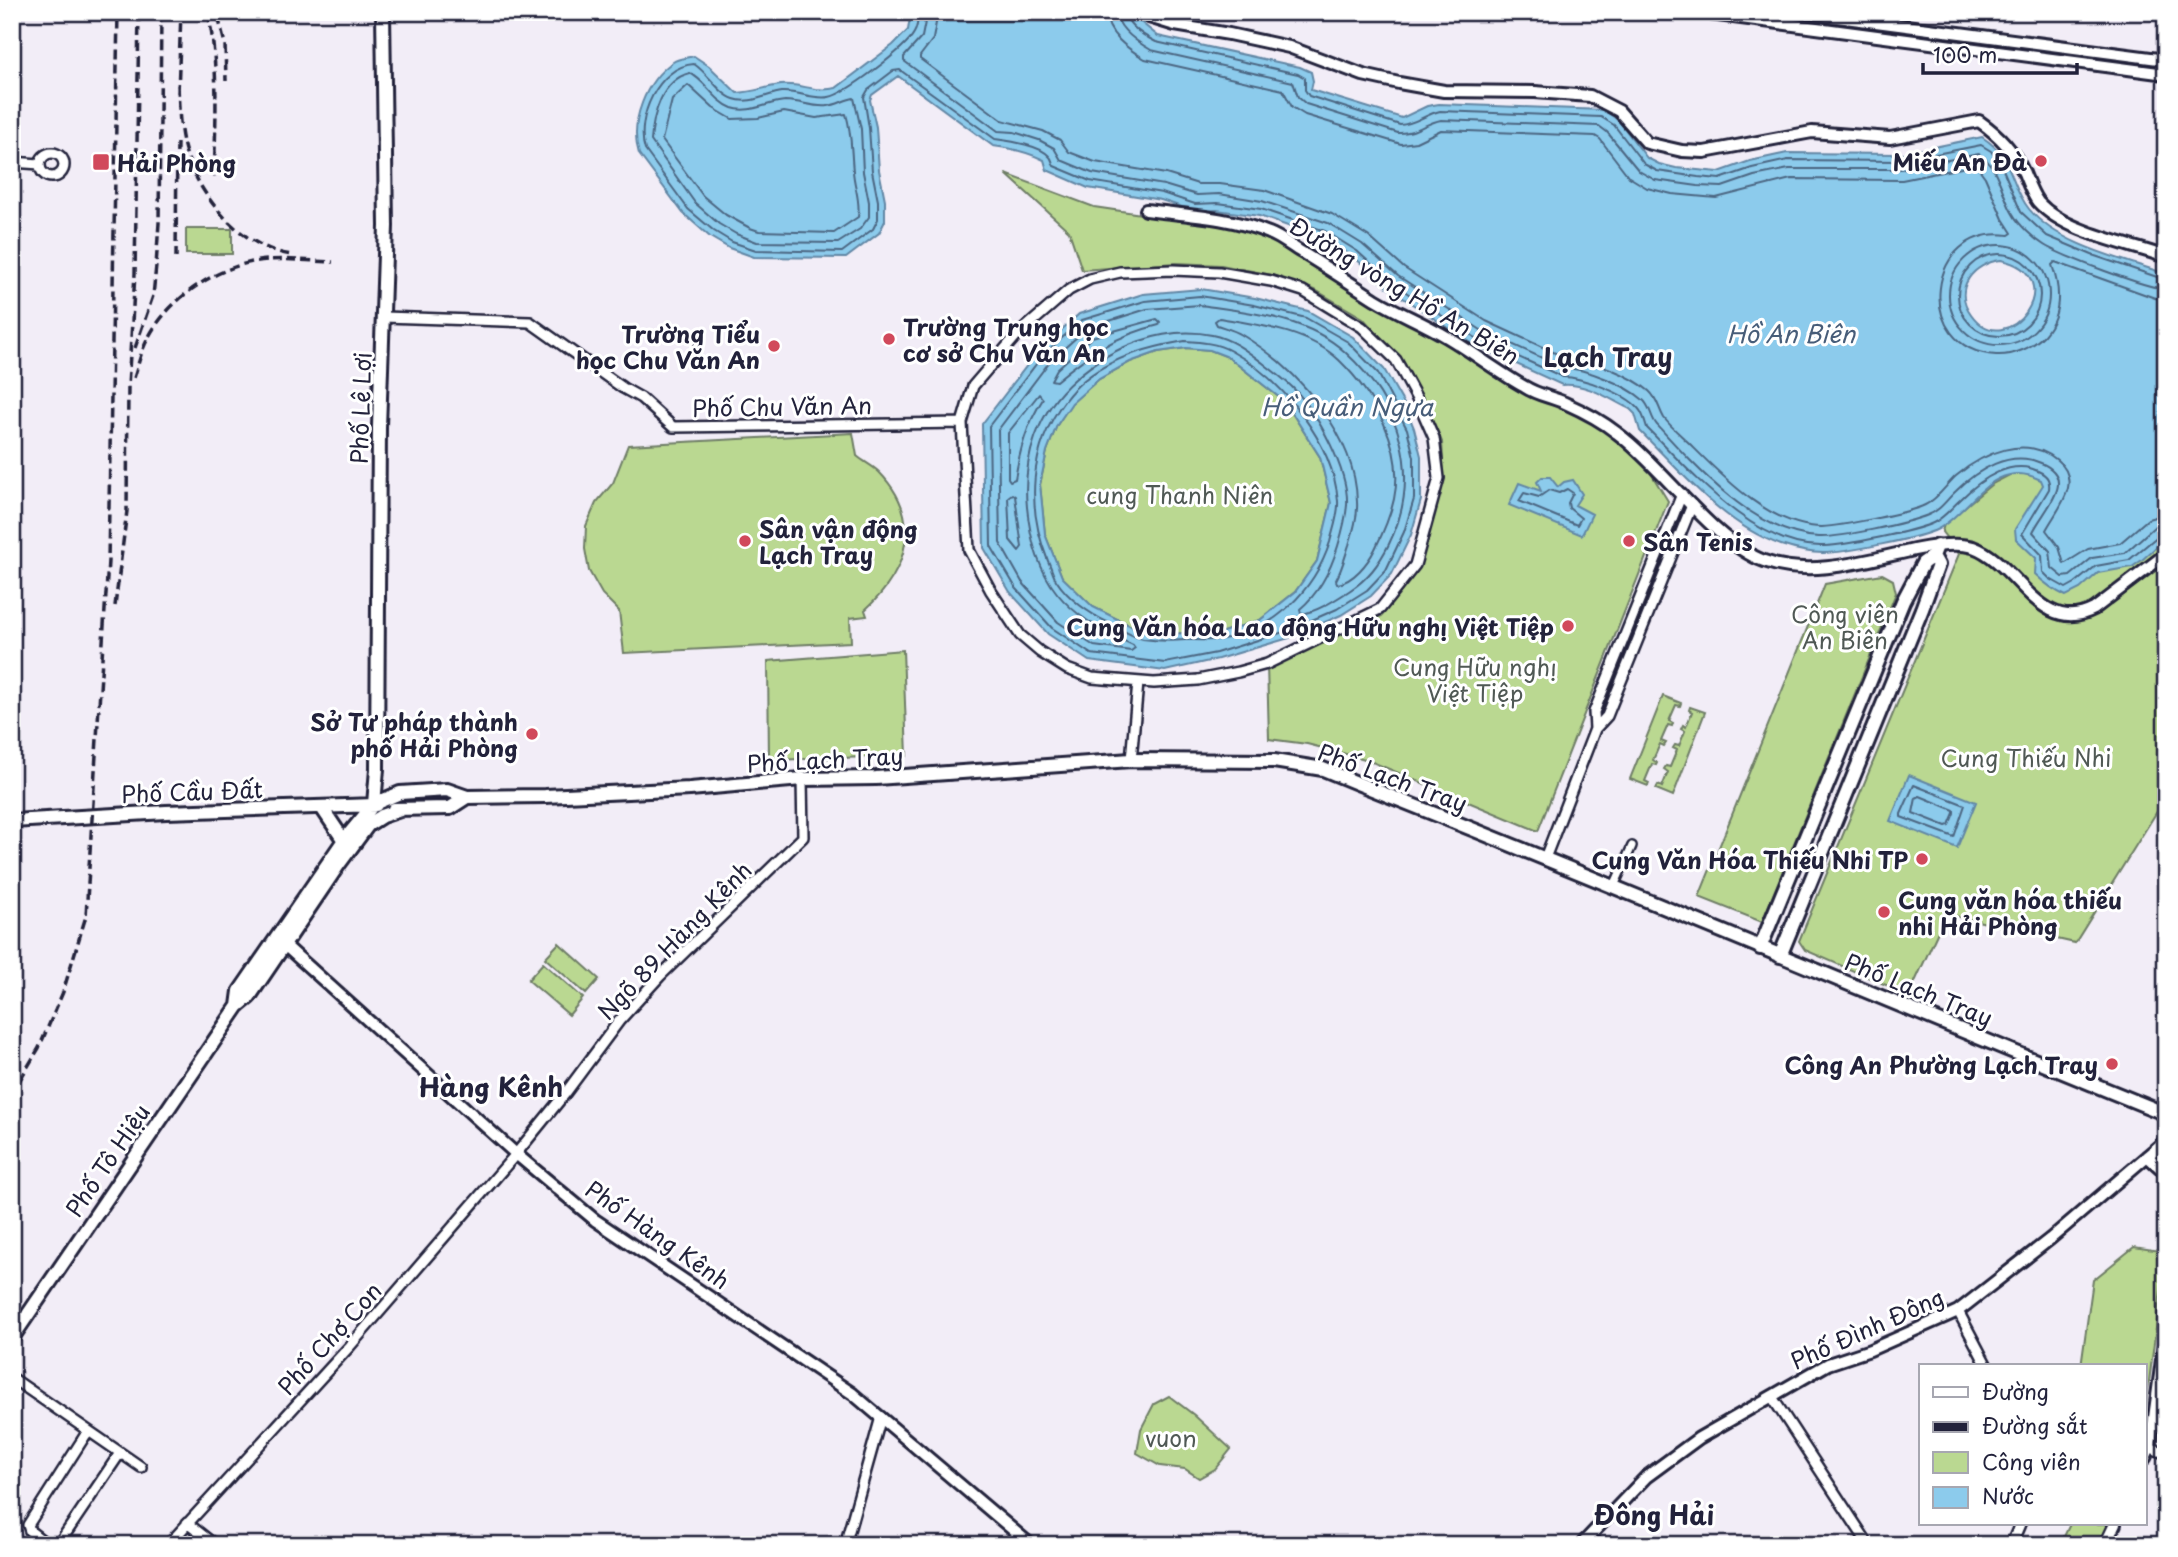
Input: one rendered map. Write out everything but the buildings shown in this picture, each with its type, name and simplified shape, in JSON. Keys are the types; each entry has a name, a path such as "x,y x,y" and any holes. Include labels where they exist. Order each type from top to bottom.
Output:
{"main road":[{"name":"Phố Lê Lợi","path":"374,804 377,769 379,427 386,214 383,12"},
{"path":"1760,948 1903,601 1923,563 1935,551"},
{"path":"1780,956 1938,565 1935,551"},
{"path":"1845,743 1863,751"},
{"name":"Phố Lạch Tray","path":"374,804 405,792 447,790 467,797 690,789 802,779 876,778 1131,760 1274,761 1322,769 1614,886 2166,1114"},
{"name":"Phố Lạch Tray","path":"374,804 400,810 450,808 467,797"},
{"name":"Phố Cầu Đất","path":"12,821 374,804"},
{"name":"Phố Tô Hiệu","path":"12,1338 238,1006 249,997 281,941 374,804"},
{"path":"322,808 347,845"},
{"name":"Phố Tô Hiệu","path":"347,845 368,825 382,816 400,810"}],"street":[{"path":"1146,12 1149,17 1175,25 1289,47 1363,75 1399,83 1444,91 1535,92 1590,96 1619,111 1647,143 1682,151 1704,152 1812,132 1890,138 1979,121 1997,134 2012,151 2036,199 2048,212 2106,238 2166,257"},
{"path":"1695,12 2166,74"},
{"path":"1799,12 2166,60"},
{"path":"12,162 40,164"},
{"name":"Đường vòng Hồ An Biên","path":"1146,210 1237,223 1270,233 1381,303 1464,347 1527,389 1566,403 1599,421 1637,448 1692,505 1738,546 1763,561 1795,569 1818,569 1969,546 2005,567 2049,610 2066,616 2081,615 2094,609 2166,554"},
{"path":"1120,272 1219,272 1271,281 1303,291 1362,327 1396,360 1416,397 1434,438 1438,478 1415,565 1380,609 1267,664 1198,680 1138,682 1092,678 1067,669 1020,635 991,591 969,550 962,423 973,386 1016,336 1069,290 1090,279 1120,272"},
{"name":"Phố Chu Văn An","path":"384,317 530,322 641,398 673,427 962,423"},
{"path":"1595,729 1594,712 1682,494"},
{"path":"1545,858 1595,729 1607,716 1692,505"},
{"path":"1642,594 1654,598"},
{"path":"1622,644 1634,649"},
{"path":"1131,760 1138,682"},
{"name":"Ngõ 89 Hàng Kênh","path":"516,1154 619,1021 660,976 803,837 802,779"},
{"path":"1614,886 1632,846"},
{"name":"Phố Hàng Kênh","path":"281,941 516,1154 595,1220 853,1394 1031,1545"},
{"name":"Phố Đình Đông","path":"1581,1545 1646,1478 1699,1438 1828,1364 1870,1350 1958,1311 2050,1239 2166,1140"},
{"name":"Phố Chợ Con","path":"168,1545 350,1346 516,1154"},
{"path":"2147,1156 2166,1173"},
{"path":"1958,1311 1986,1364"},
{"path":"2166,1331 2147,1446 2166,1454"},
{"path":"12,1378 141,1467"},
{"path":"1772,1396 1865,1539"},
{"path":"845,1545 881,1417"},
{"path":"48,1545 30,1531 28,1525 88,1431"},
{"path":"58,1545 120,1453"},
{"path":"187,1523 215,1545"},
{"path":"2011,1545 2019,1526"},
{"path":"2105,1545 2114,1526"}],"green space":[{"name":"Cung Hữu nghị Việt Tiệp","path":"1006,174 1094,207 1270,233 1381,306 1526,391 1564,405 1618,436 1642,459 1668,501 1538,831 1365,759 1307,744 1269,739 1267,664 1382,616 1417,566 1444,479 1442,442 1405,364 1363,318 1315,290 1272,275 1221,265 1176,263 1082,270 1069,231"},
{"path":"186,229 232,229 232,254 186,254"},
{"name":"cung Thanh Niên","path":"1186,348 1210,350 1228,357 1285,402 1320,457 1331,503 1317,561 1295,592 1260,620 1223,632 1143,632 1093,607 1062,577 1045,534 1040,485 1047,451 1057,425 1071,403 1099,379 1130,362 1158,352"},
{"name":"Sân vận động Lạch Tray","path":"853,433 857,456 879,472 893,490 902,507 906,526 905,544 892,578 865,610 867,616 850,618 851,642 624,653 619,611 602,594 589,571 585,549 586,526 596,503 613,483 628,445"},
{"name":"Cung Thiếu Nhi","path":"2027,466 2166,528 2166,797 2075,943 1946,914 1909,995 1805,950 1799,941 1959,554 1942,532 1944,524 1992,484"},
{"name":"Công viên An Biên","path":"1882,574 1893,580 1896,593 1762,922 1699,897 1825,584"},
{"path":"903,650 907,756 769,760 768,661"},
{"path":"1663,696 1681,703 1680,706 1676,705 1669,721 1673,723 1672,726 1668,725 1661,741 1666,743 1664,746 1660,744 1653,760 1657,763 1652,764 1645,781 1649,783 1648,786 1630,779"},
{"path":"1690,707 1705,712 1673,796 1656,789 1658,785 1662,787 1668,772 1664,769 1666,766 1670,767 1677,750 1673,748 1675,745 1679,746 1685,731 1681,729 1683,725 1686,727 1692,712"},
{"path":"559,943 599,979 586,994 545,958"},
{"path":"543,963 583,998 569,1015 528,980"},
{"path":"2134,1247 2166,1252 2146,1404 2146,1364 2081,1364 2093,1280"},
{"name":"vuon","path":"1169,1396 1231,1449 1215,1469 1199,1478 1185,1469 1160,1466 1137,1453 1141,1429 1154,1404"},
{"path":"2069,1526 2106,1526 2097,1545 2060,1545"}],"water":[{"name":"Hồ An Biên","path":"911,12 1132,12 1132,15 1158,36 1300,67 1311,72 1311,90 1402,118 1427,106 1439,104 1604,110 1618,120 1647,158 1676,168 1719,172 1750,161 1787,153 1900,154 1982,137 1993,145 2006,162 2023,200 2041,222 2092,249 2166,274 2166,538 2132,567 2098,573 2080,589 2066,596 2035,574 2036,558 2016,539 2015,529 2043,485 2041,480 2024,474 2009,475 1996,480 1950,521 1938,529 1916,537 1823,553 1781,545 1741,525 1705,496 1640,431 1635,414 1630,409 1580,386 1562,385 1473,344 1388,288 1354,257 1322,238 1259,216 1217,210 1194,211 1161,200 1088,188 1047,170 1044,160 1038,157 993,146 898,76 872,95 870,100 876,127 885,221 879,233 846,258 754,257 729,248 710,237 683,213 639,154 636,129 642,103 655,79 675,61 694,56 709,66 737,93 781,85 814,89 836,88 893,45 908,30","holes":["2001,260 2022,269 2032,282 2033,297 2026,312 2015,323 2001,329 1986,327 1971,314 1966,304 1965,286 1969,278 1982,266"]},
{"name":"Hồ Quần Ngựa","path":"1201,289 1308,311 1353,337 1384,369 1414,428 1421,456 1421,500 1411,535 1392,574 1371,596 1341,615 1289,638 1165,671 1089,661 1048,634 1010,592 984,548 982,424 1038,351 1079,314 1143,294","holes":["1186,348 1210,350 1228,357 1285,402 1320,457 1331,503 1317,561 1295,592 1260,620 1223,632 1143,632 1093,607 1062,577 1045,534 1040,484 1047,451 1057,425 1072,403 1099,379 1130,362 1158,352"]},
{"path":"1542,477 1550,477 1558,487 1573,480 1582,494 1575,505 1592,514 1582,535 1509,505 1519,483 1541,491 1537,482"},
{"path":"1909,775 1976,802 1957,848 1890,821"}],"railway":[{"path":"12,1093 39,1048 63,992 86,916 108,561 118,12"},
{"path":"115,606 127,511 128,386 135,274 139,12"},
{"path":"135,348 153,296 156,266 159,223 161,12"},
{"path":"178,93 181,12"},
{"path":"208,12 215,74 214,177"},
{"path":"218,16 225,44 226,81"},
{"path":"178,85 180,126 185,150 200,185 225,218 239,231 273,250 292,255"},
{"path":"176,258 177,139"},
{"path":"134,378 142,352 159,320 201,283 252,262 333,262"}],"place":[{"name":"Miếu An Đà","path":"2041,161"},
{"name":"Hải Phòng","path":"101,162"},
{"name":"Trường Trung học cơ sở Chu Văn An","path":"889,339"},
{"name":"Trường Tiểu học Chu Văn An","path":"774,346"},
{"name":"Sân vận động Lạch Tray","path":"745,541"},
{"name":"Sân Tenis","path":"1629,541"},
{"name":"Cung Văn hóa Lao động Hữu nghị Việt Tiệp","path":"1568,626"},
{"name":"Sở Tư pháp thành phố Hải Phòng","path":"532,734"},
{"name":"Cung Văn Hóa Thiếu Nhi TP","path":"1922,859"},
{"name":"Cung văn hóa thiếu nhi Hải Phòng","path":"1884,912"},
{"name":"Công An Phường Lạch Tray","path":"2112,1064"}],"district":[{"name":"Lạch Tray","path":"1608,356"},
{"name":"Hàng Kênh","path":"491,1086"},
{"name":"Đông Hải","path":"1654,1514"}]}
